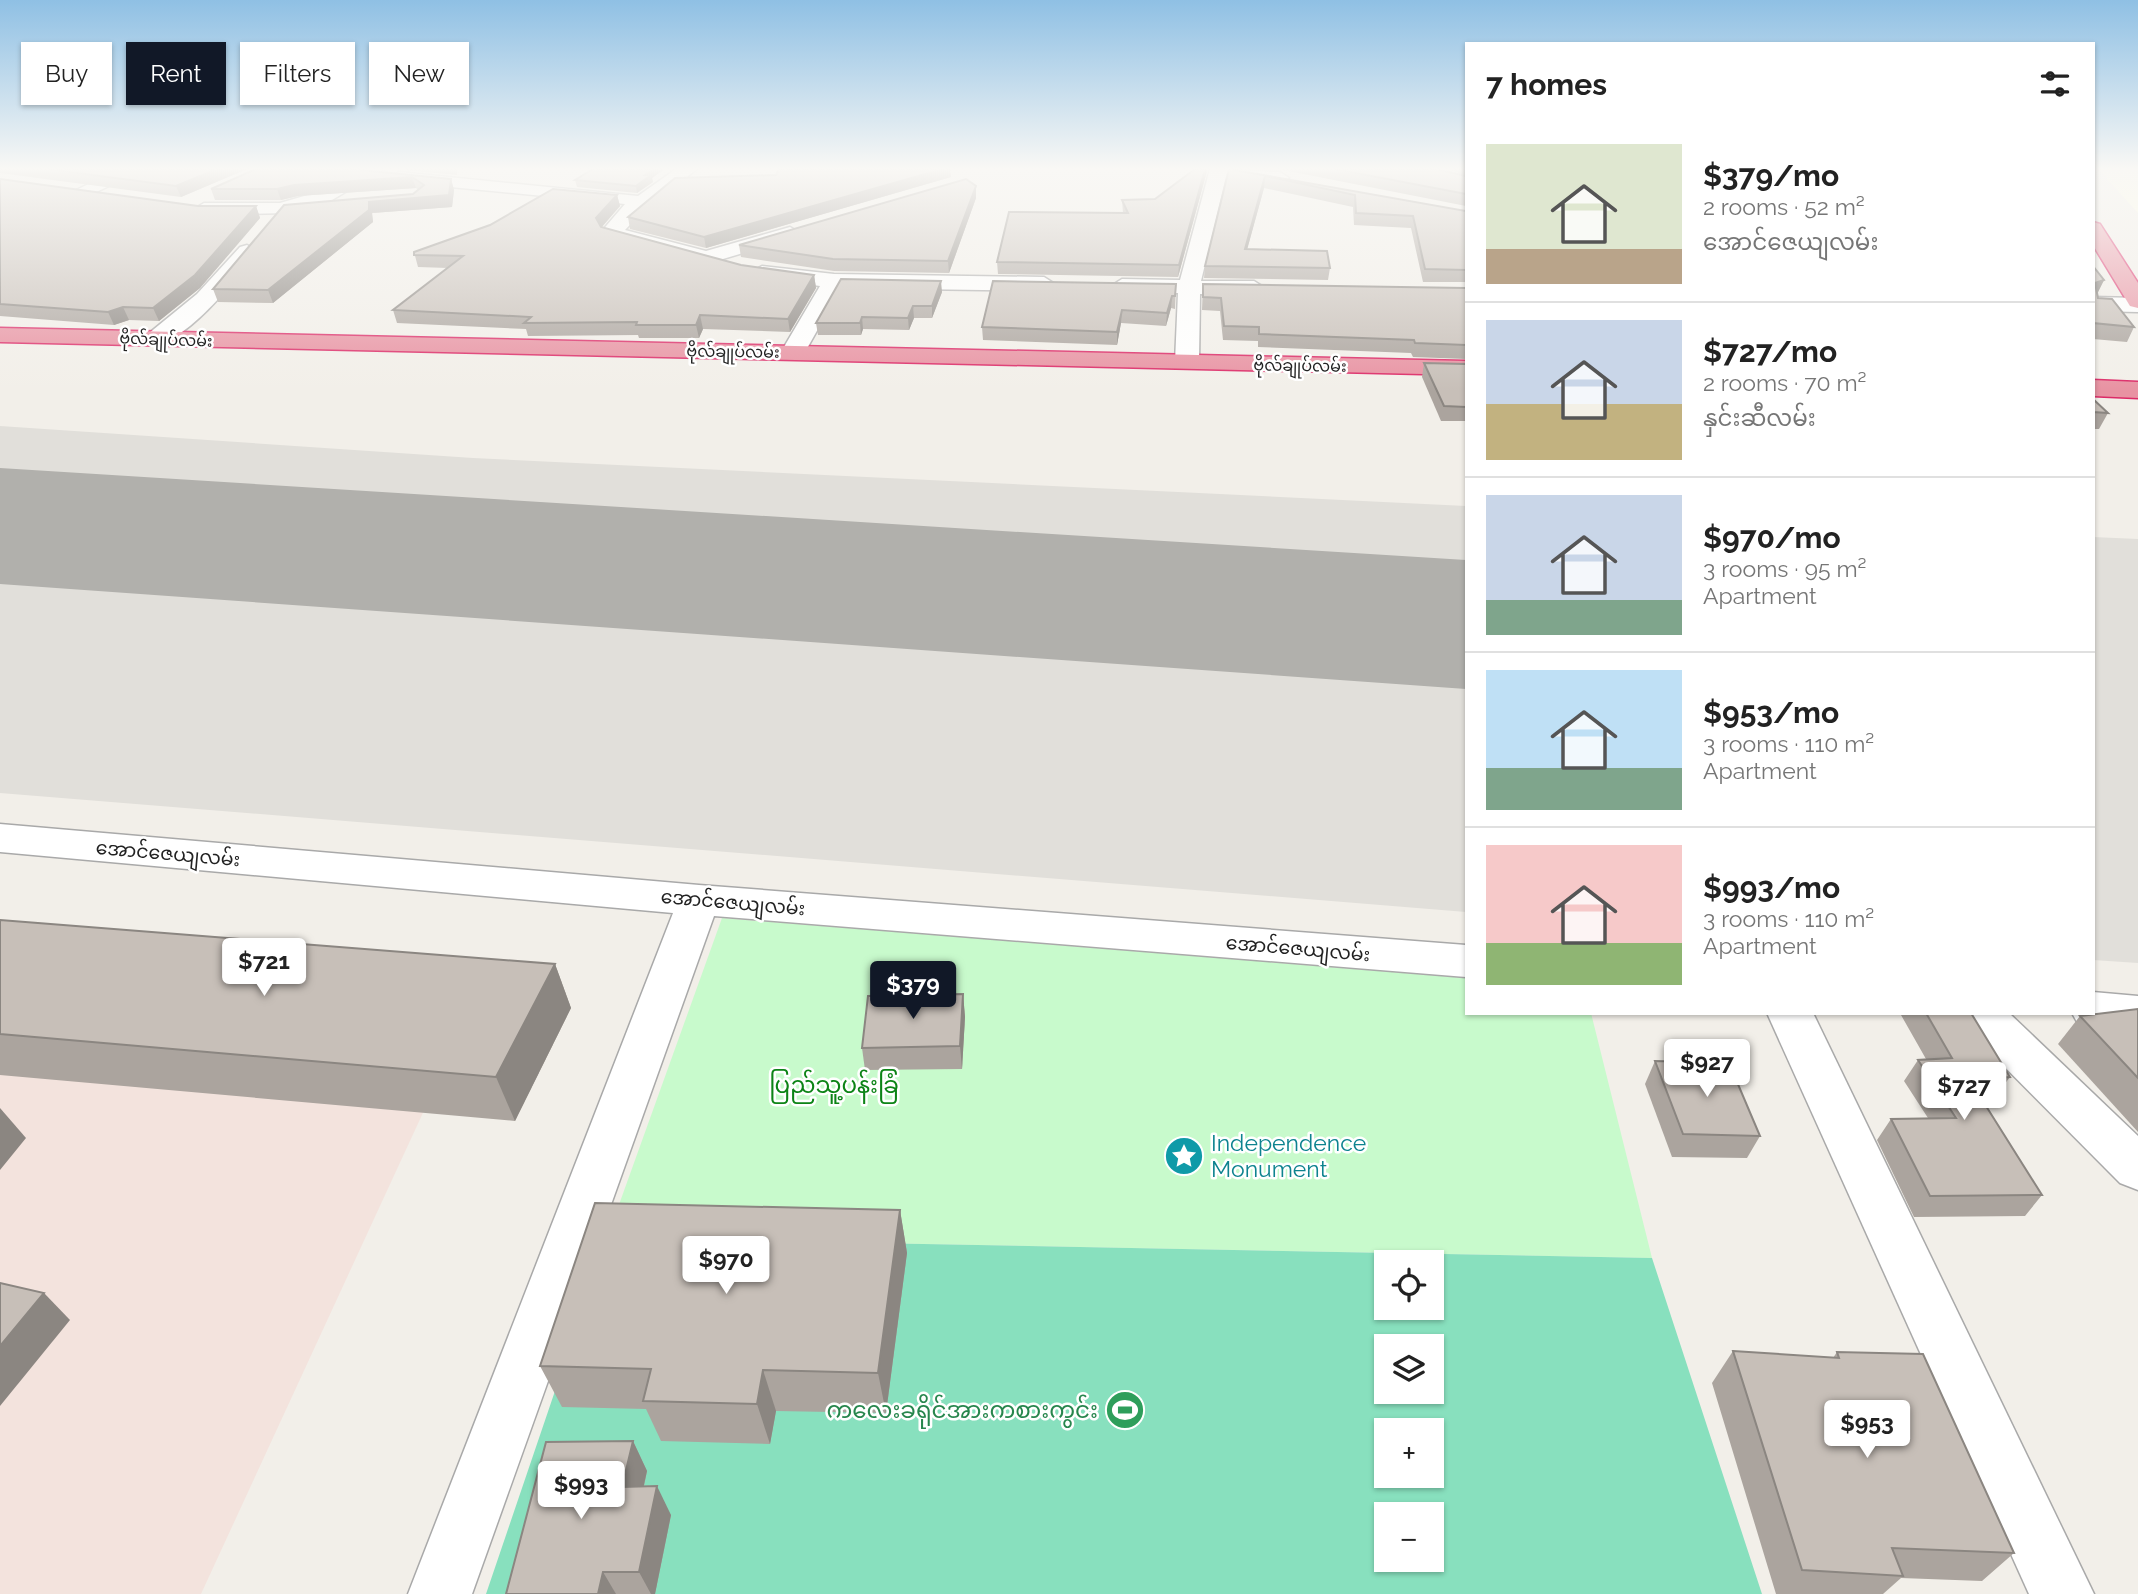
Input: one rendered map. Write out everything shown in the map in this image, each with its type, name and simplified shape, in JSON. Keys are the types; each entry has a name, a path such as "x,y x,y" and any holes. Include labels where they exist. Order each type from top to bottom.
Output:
{"highway":[{"path":"2102,243 2138,303"},
{"name":"ဗိုလ်ချုပ်လမ်း","path":"0,335 1465,368"},
{"path":"2095,388 2138,390"}],"street":[{"path":"156,339 193,313 223,284 254,243"},
{"path":"653,243 744,270 834,281 1069,285"},
{"path":"706,258 755,243"},
{"path":"1188,362 1189,287 1200,243"},
{"path":"793,352 834,281"},
{"path":"1097,285 1272,288"},
{"path":"2095,304 2138,303"},
{"name":"အောင်ဇေယျလမ်း","path":"0,838 699,900 1465,961"},
{"path":"440,1594 699,900"},
{"path":"2095,1010 2138,1013"},
{"path":"1791,1015 2062,1594"},
{"path":"1981,1015 2138,1168"}],"shaded area":[{"path":"0,426 473,458 1465,506 1465,912 0,793"},
{"path":"2095,537 2138,539 2138,963 2095,960"},
{"path":"0,957 469,1013 201,1594 0,1594"}],"green space":[{"name":"ပြည်သူ့ပန်းခြံ","path":"722,918 1465,978 1465,1015 1591,1015 1652,1258 1444,1254 1444,1250 1374,1250 1374,1253 607,1238"},
{"name":"ကလေးခရိုင်အားကစားကွင်း","path":"607,1238 1374,1253 1374,1320 1444,1320 1444,1254 1652,1258 1762,1594 486,1594"}],"building":[{"path":"0,243 223,243 195,275 153,308 123,307 108,312 0,304"},
{"path":"252,243 327,243 268,290 213,289"},
{"path":"438,243 661,243 741,265 814,275 788,319 700,315 696,325 636,325 637,322 524,323 531,317 393,310 463,256 414,255 414,252"},
{"path":"955,243 948,261 833,259 739,245"},
{"path":"1001,243 1185,243 1179,265 997,262"},
{"path":"1211,243 1247,243 1245,249 1327,251 1330,268 1205,266"},
{"path":"1419,243 1465,243 1465,270 1425,269"},
{"path":"2095,269 2104,280 2095,283"},
{"path":"841,279 941,281 932,306 913,306 908,318 862,317 860,323 816,323"},
{"path":"993,281 1176,284 1175,296 1172,296 1167,313 1122,310 1117,332 982,327"},
{"path":"2095,283 2098,298 2112,299 2134,327 2095,323"},
{"path":"1203,284 1465,288 1465,345 1415,343 1414,340 1259,334 1259,327 1224,326 1221,298 1203,297"},
{"path":"1424,363 1465,364 1465,407 1444,406"},
{"path":"2095,401 2108,413 2095,412"},
{"path":"0,920 555,964 496,1077 0,1034"},
{"path":"963,994 960,1046 862,1048 868,996"},
{"path":"2138,1009 2138,1078 2080,1016"},
{"path":"1927,1015 1972,1015 2010,1077 1969,1079 2042,1195 1930,1196 1891,1119 1956,1118 1918,1060 1952,1058"},
{"path":"1655,1061 1729,1063 1760,1136 1683,1134"},
{"path":"595,1203 900,1210 878,1373 763,1370 757,1404 643,1401 651,1369 540,1366"},
{"path":"0,1283 44,1293 0,1346"},
{"path":"1733,1351 1839,1358 1837,1352 1923,1354 2014,1553 1892,1548 1903,1576 1802,1570"},
{"path":"633,1441 622,1487 657,1486 639,1572 603,1572 598,1594 506,1594 546,1442"}],"runway":[{"path":"0,526 1465,625"}],"place":[{"name":"Independence Monument","path":"1184,1156"},
{"name":"ကလေးခရိုင်အားကစားကွင်း","path":"1125,1410"}]}
